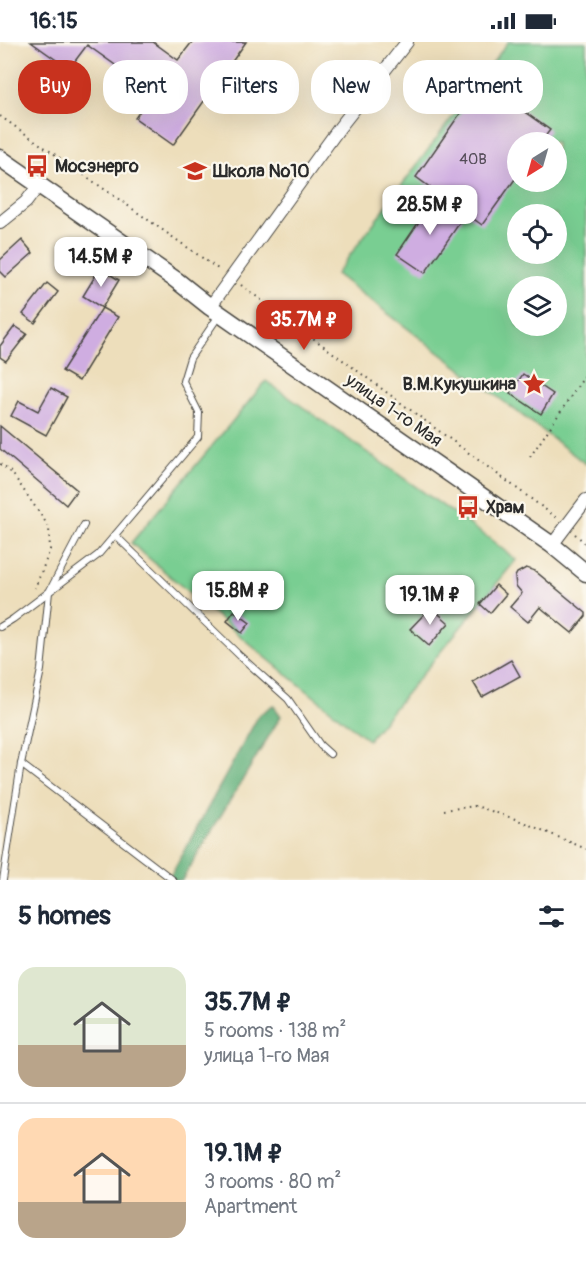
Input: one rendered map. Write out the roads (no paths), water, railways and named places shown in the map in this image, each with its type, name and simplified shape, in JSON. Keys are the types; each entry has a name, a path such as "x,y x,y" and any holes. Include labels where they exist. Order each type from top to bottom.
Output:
{"street":[{"path":"215,310 231,278 340,127 407,42"},
{"name":"улица 1-го Мая","path":"0,158 552,544 586,573"},
{"path":"0,223 26,202 39,185"},
{"path":"552,544 586,500"}],"lane":[{"path":"0,627 98,555 198,437 199,413 183,381 190,358 208,330 215,310"},
{"path":"3,880 21,764 41,670 49,592 84,525"},
{"path":"115,535 288,699 320,746 330,754"},
{"path":"21,764 173,880"}],"place":[{"name":"Мосэнерго","path":"37,166"},
{"name":"Школа №10","path":"195,171"},
{"name":"В.М.Кукушкина","path":"534,384"},
{"name":"Храм","path":"468,507"}]}
